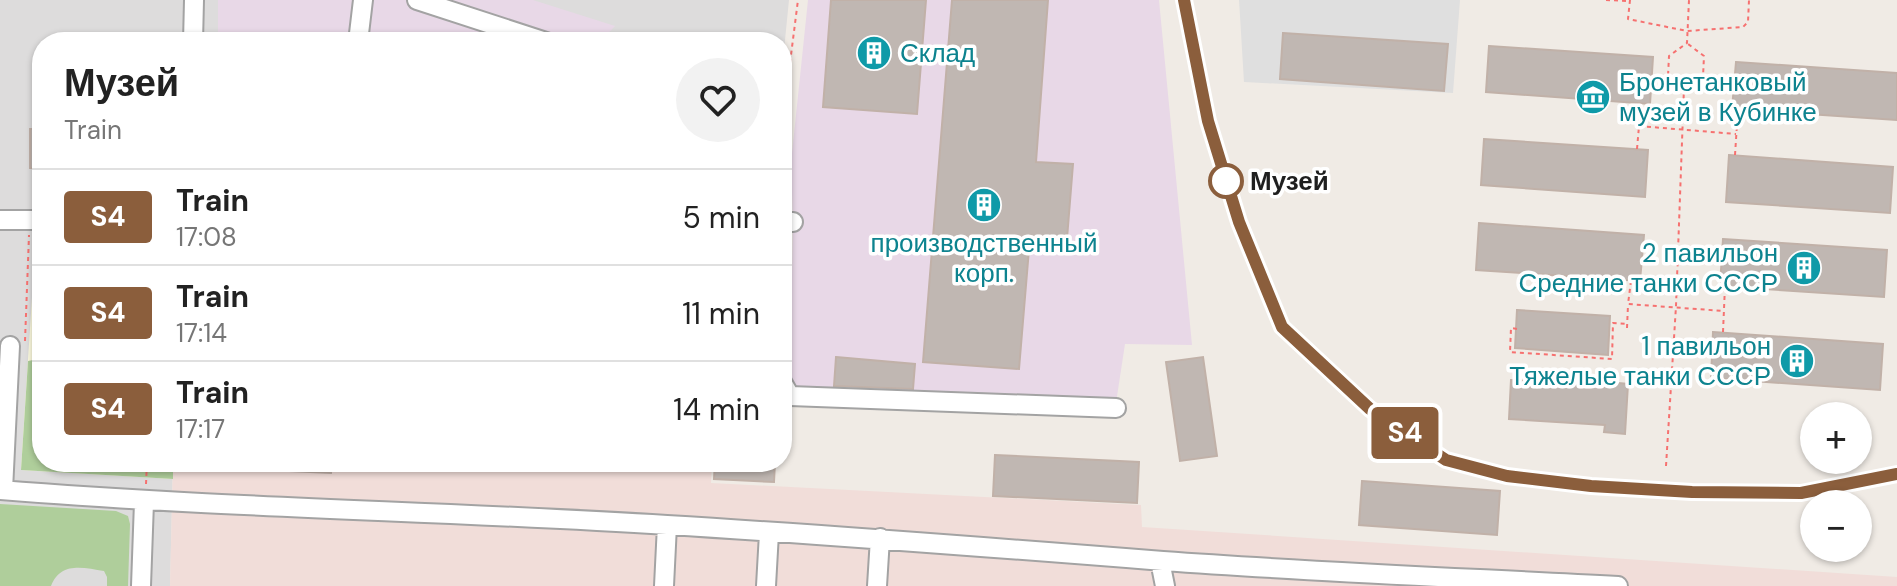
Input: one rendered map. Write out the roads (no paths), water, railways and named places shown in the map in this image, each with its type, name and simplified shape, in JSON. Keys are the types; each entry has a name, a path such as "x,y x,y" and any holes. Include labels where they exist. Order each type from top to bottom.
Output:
{"street":[{"path":"193,32 194,0"},
{"path":"359,32 363,0"},
{"path":"417,0 515,32"},
{"path":"0,220 32,220"},
{"path":"10,346 1,490 144,502 667,525 1478,582 1618,586"},
{"path":"792,396 1116,408"},
{"path":"141,586 144,502"},
{"path":"664,586 667,525"},
{"path":"766,586 769,533"},
{"path":"877,586 880,538"},
{"path":"1160,561 1165,586"}],"railway":[{"path":"1184,0 1208,121 1239,222 1282,327 1370,409 1446,460 1507,476 1591,486 1692,492 1801,493 1897,474"}],"train":[{"name":"S4","path":"1184,0 1208,121 1239,222 1282,327 1370,409 1420,443 1446,460 1507,476 1591,486 1692,492 1801,493 1897,474"}],"place":[{"name":"Склад","path":"874,53"},
{"name":"Бронетанковый музей в Кубинке","path":"1593,97"},
{"name":"Музей","path":"1226,181"},
{"name":"производственный корп.","path":"984,205"},
{"name":"2 павильон Средние танки СССР","path":"1804,268"},
{"name":"1 павильон Тяжелые танки СССР","path":"1797,361"}]}
